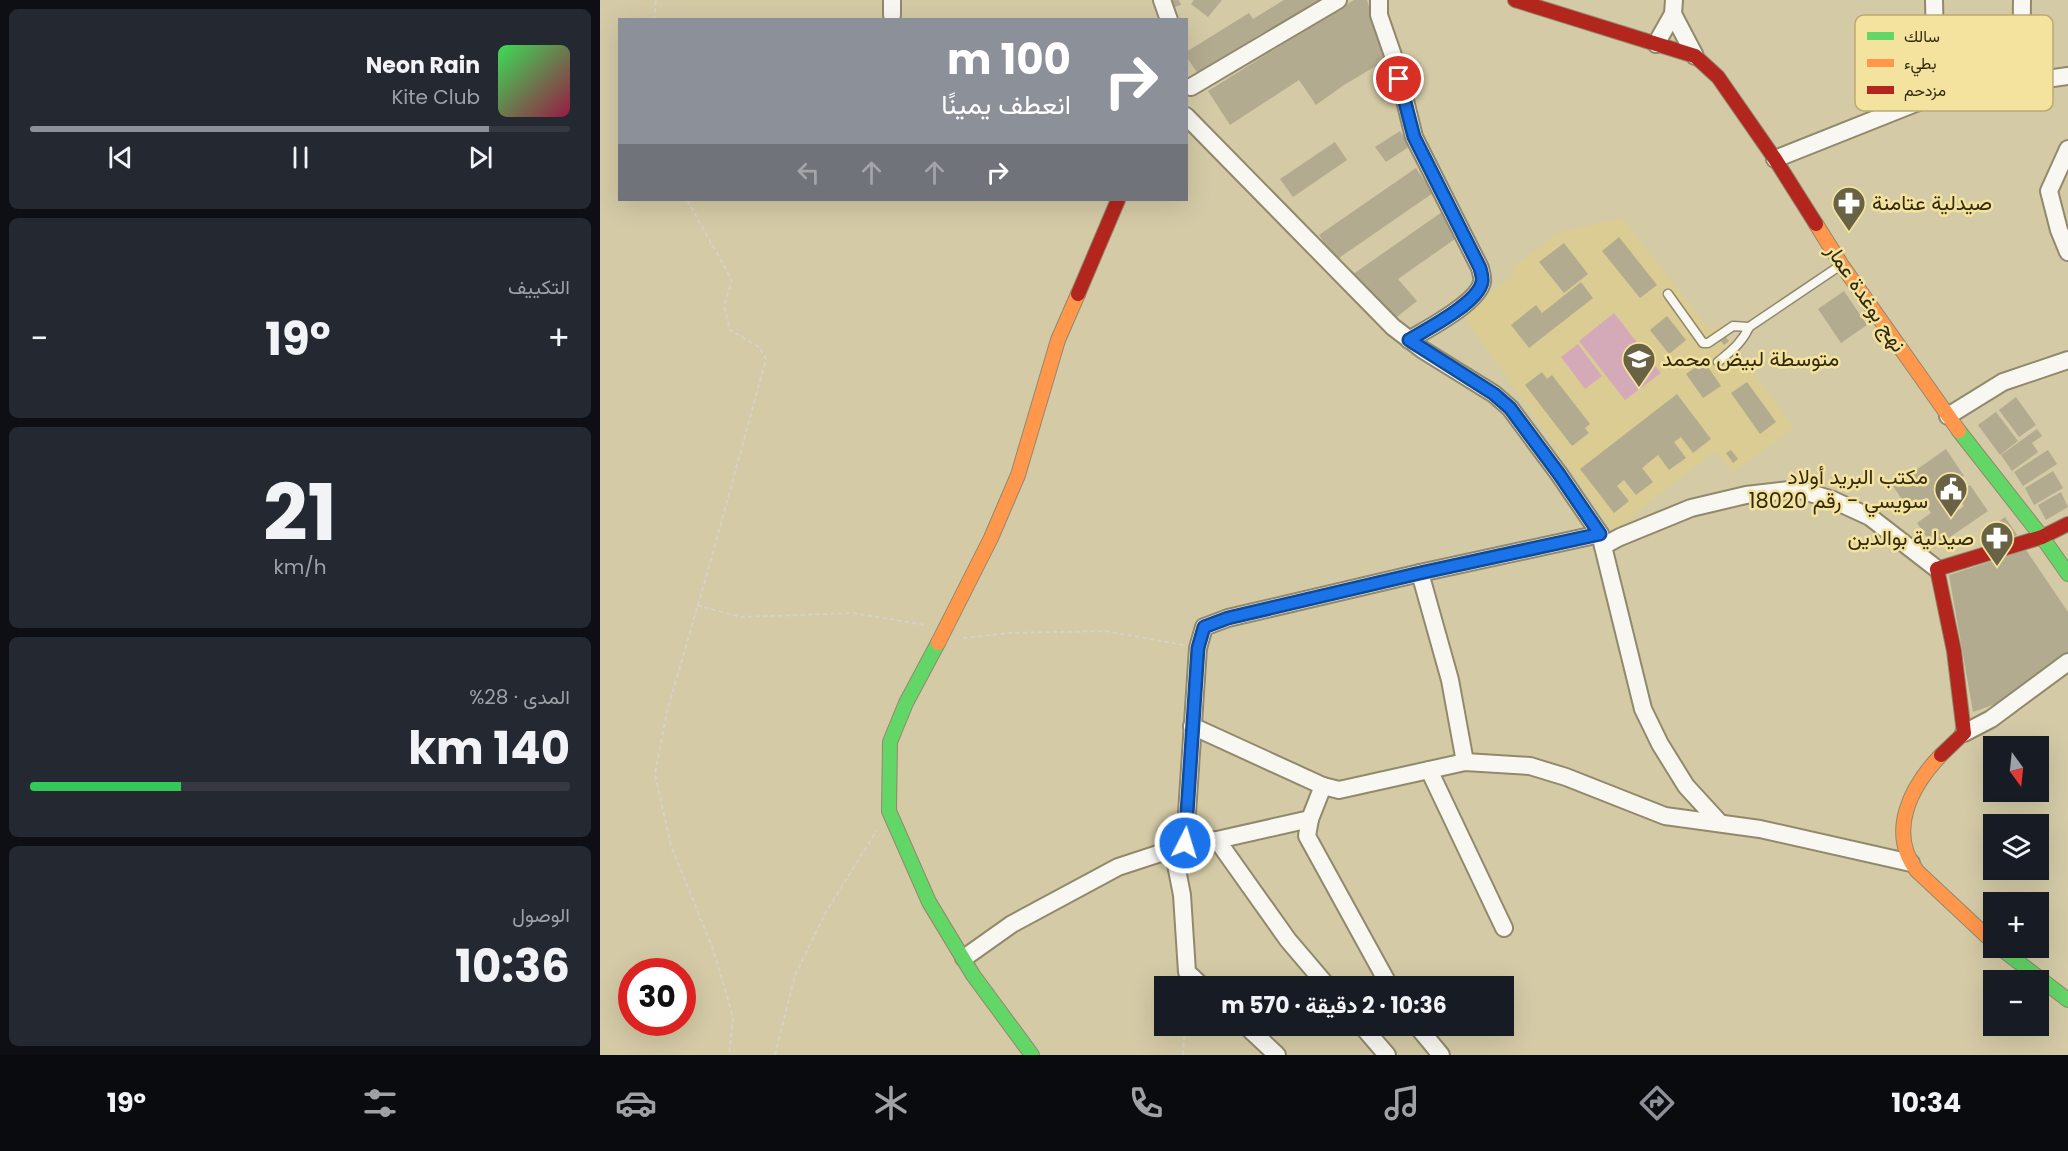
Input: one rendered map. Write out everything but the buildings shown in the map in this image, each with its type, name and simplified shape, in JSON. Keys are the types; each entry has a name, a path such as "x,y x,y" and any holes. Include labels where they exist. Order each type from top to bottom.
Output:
{"main road":[{"path":"1515,0 1695,56"},
{"name":"نهج بوغدة عمار","path":"1695,56 1718,77 1775,159 1841,264 1947,416 2042,537 2068,574"},
{"path":"1032,1055 964,958 929,902 889,811 890,742 906,703 991,538 1018,475 1058,340 1118,201"},
{"path":"1983,934 1911,864 1903,840 1904,812 1913,790 1936,758 1964,733 1962,697 1946,605 1937,569 2042,537 2068,524"},
{"path":"2014,958 2068,1000"}],"street":[{"path":"1162,0 1168,18"},
{"path":"1188,86 1338,0"},
{"path":"1379,0 1378,15 1396,64 1414,137 1480,268 1483,281 1478,291 1463,306 1409,340"},
{"path":"1934,0 1934,15"},
{"path":"2022,0 2022,15"},
{"path":"1656,44 1673,7"},
{"path":"1673,7 1695,56"},
{"path":"2053,78 2068,76"},
{"path":"1775,159 1896,111"},
{"path":"1188,118 1393,327 1409,340 1494,394 1510,408 1559,474 1601,540 1643,709 1660,744 1686,786 1719,822"},
{"path":"2068,149 2049,191 2059,230 2068,252"},
{"path":"1947,416 2003,382 2068,360"},
{"path":"1191,976 1187,972 1179,846 1193,746 1192,726 1198,648 1204,627 1228,618 1420,573 1620,537 1691,508 1746,495 1797,489 1833,500 1870,517 1937,569"},
{"path":"1420,573 1449,680 1465,762"},
{"path":"1964,733 1991,719 2068,662"},
{"path":"1192,726 1323,786 1339,790 1465,762 1530,766 1566,777 1665,816 1719,822 1808,839 1911,864"},
{"path":"1429,770 1504,927"},
{"path":"1323,786 1310,819 1307,836 1384,976"},
{"path":"964,958 1012,924 1118,867 1179,846 1310,819"},
{"path":"1217,840 1288,940 1319,976"},
{"path":"1257,1036 1277,1055"},
{"path":"1371,1036 1387,1055"},
{"path":"1425,1036 1441,1055"}],"lane":[{"path":"1718,362 1736,348 1749,327 1841,264"},
{"path":"1668,294 1703,344 1733,326 1749,327"}],"path":[{"path":"654,18 656,0"},
{"path":"688,201 732,280 724,305 730,330 759,347 766,358 667,711 655,774 671,846 713,949 733,1017 729,1055"},
{"path":"697,605 741,617 853,613 943,634 1104,631 1198,648"},
{"path":"775,1055 795,975 826,912 889,811"},
{"path":"1183,1055 1184,1036"}],"shaded area":[{"name":"متوسطة لبيض محمد","path":"1622,218 1710,330 1718,324 1794,428 1732,473 1715,451 1614,531 1462,314 1514,274 1513,267 1559,232"},
{"path":"1614,313 1661,373 1625,400 1579,341"},
{"path":"1578,344 1602,376 1585,389 1561,357"}],"traffic: fast":[{"path":"1959,431 2068,574"},
{"path":"938,643 906,703 890,742 889,811 929,902 973,975 1032,1055"},
{"path":"2013,958 2068,1000"}],"traffic: slow":[{"path":"1816,224 1841,264 1959,431"},
{"path":"938,643 991,538 1018,475 1058,340 1078,294"},
{"path":"1941,755 1930,767 1912,795 1906,810 1904,841 1908,856 1917,871 1983,933"}],"traffic: jam":[{"path":"1515,0 1695,56 1718,77 1775,159 1816,224"},
{"path":"1078,294 1118,201"},
{"path":"1941,755 1964,733 1954,651 1937,569 2042,537 2068,524"}],"place":[{"name":"صيدلية عتامنة","path":"1849,232"},
{"name":"متوسطة لبيض محمد","path":"1639,388"},
{"name":"مكتب البريد أولاد سويسي - رقم 18020","path":"1951,518"},
{"name":"صيدلية بوالدين","path":"1997,567"}],"route":[{"path":"1185,843 1198,648 1204,627 1228,618 1600,534 1510,408 1494,394 1409,340 1463,306 1478,291 1483,281 1480,268 1414,137 1399,79"}]}
